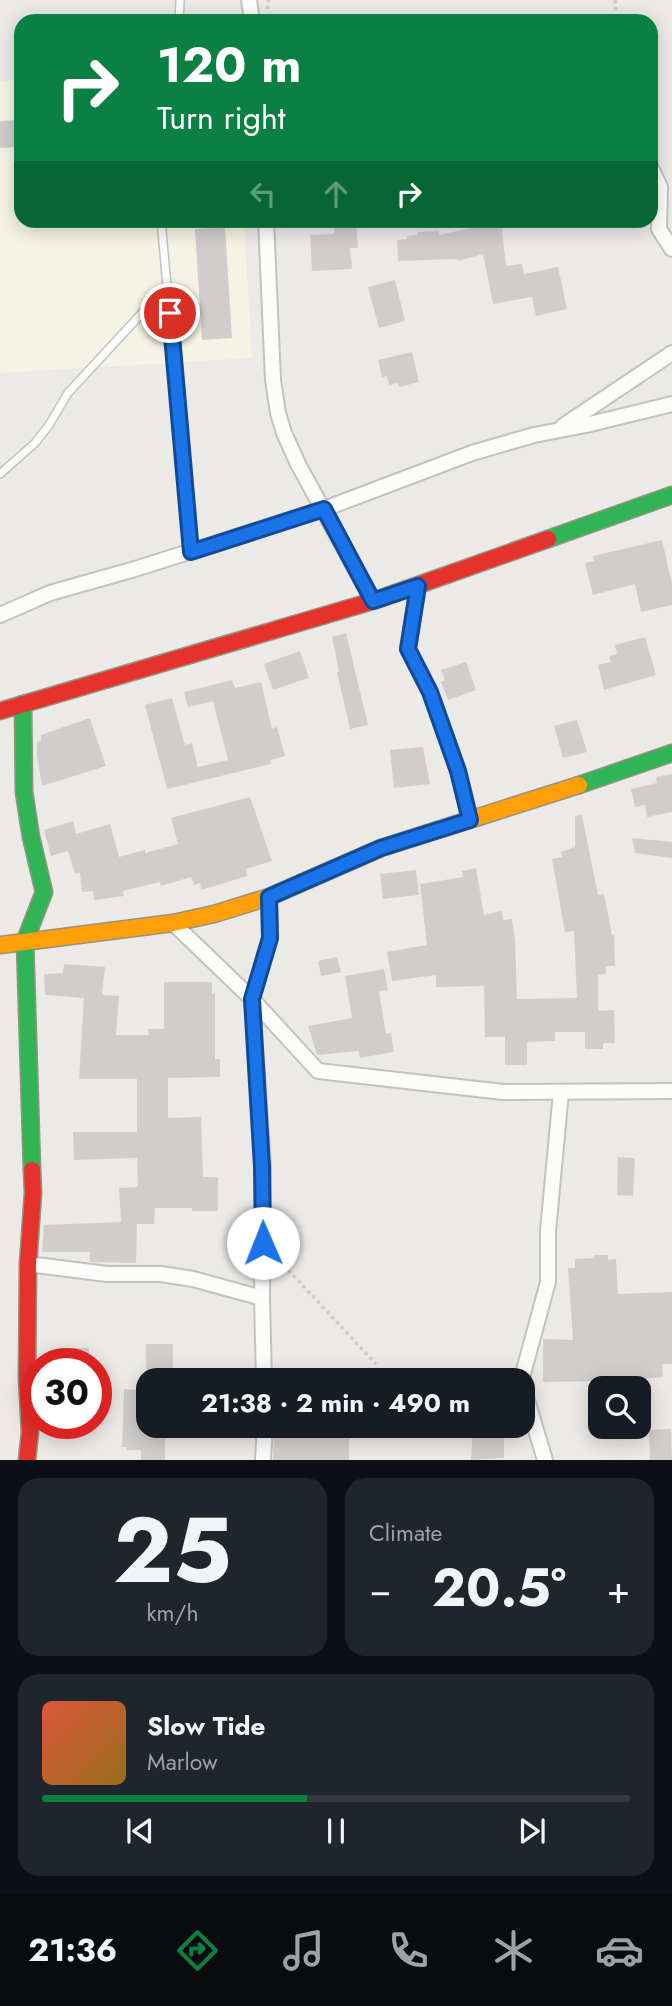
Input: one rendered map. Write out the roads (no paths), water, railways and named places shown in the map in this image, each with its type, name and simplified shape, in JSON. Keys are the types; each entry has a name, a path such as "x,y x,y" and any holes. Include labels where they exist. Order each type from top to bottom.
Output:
{"street":[{"path":"658,183 659,229 672,249"},
{"path":"266,228 273,380 278,413 289,443 373,601"},
{"path":"557,431 672,354"},
{"path":"0,615 50,593 191,552 324,509 472,453 672,404"},
{"path":"0,711 373,601 672,495"},
{"path":"418,586 408,649 430,692 458,771 470,820"},
{"path":"23,704 24,792 44,892 25,941 33,1193 28,1264 27,1378 30,1432 27,1460"},
{"path":"0,945 173,923 269,897 381,848 672,753"},
{"path":"264,1368 262,1167 252,999 270,938 269,897"},
{"path":"173,923 252,999 318,1071 503,1092 672,1091"},
{"path":"523,1368 548,1282 548,1231 561,1092"},
{"path":"28,1264 107,1274 161,1274 193,1279 262,1298"},
{"path":"535,1430 545,1460"},
{"path":"263,1460 264,1438"}],"lane":[{"path":"163,228 191,552"},
{"path":"0,474 35,443 68,393 167,286"}]}
